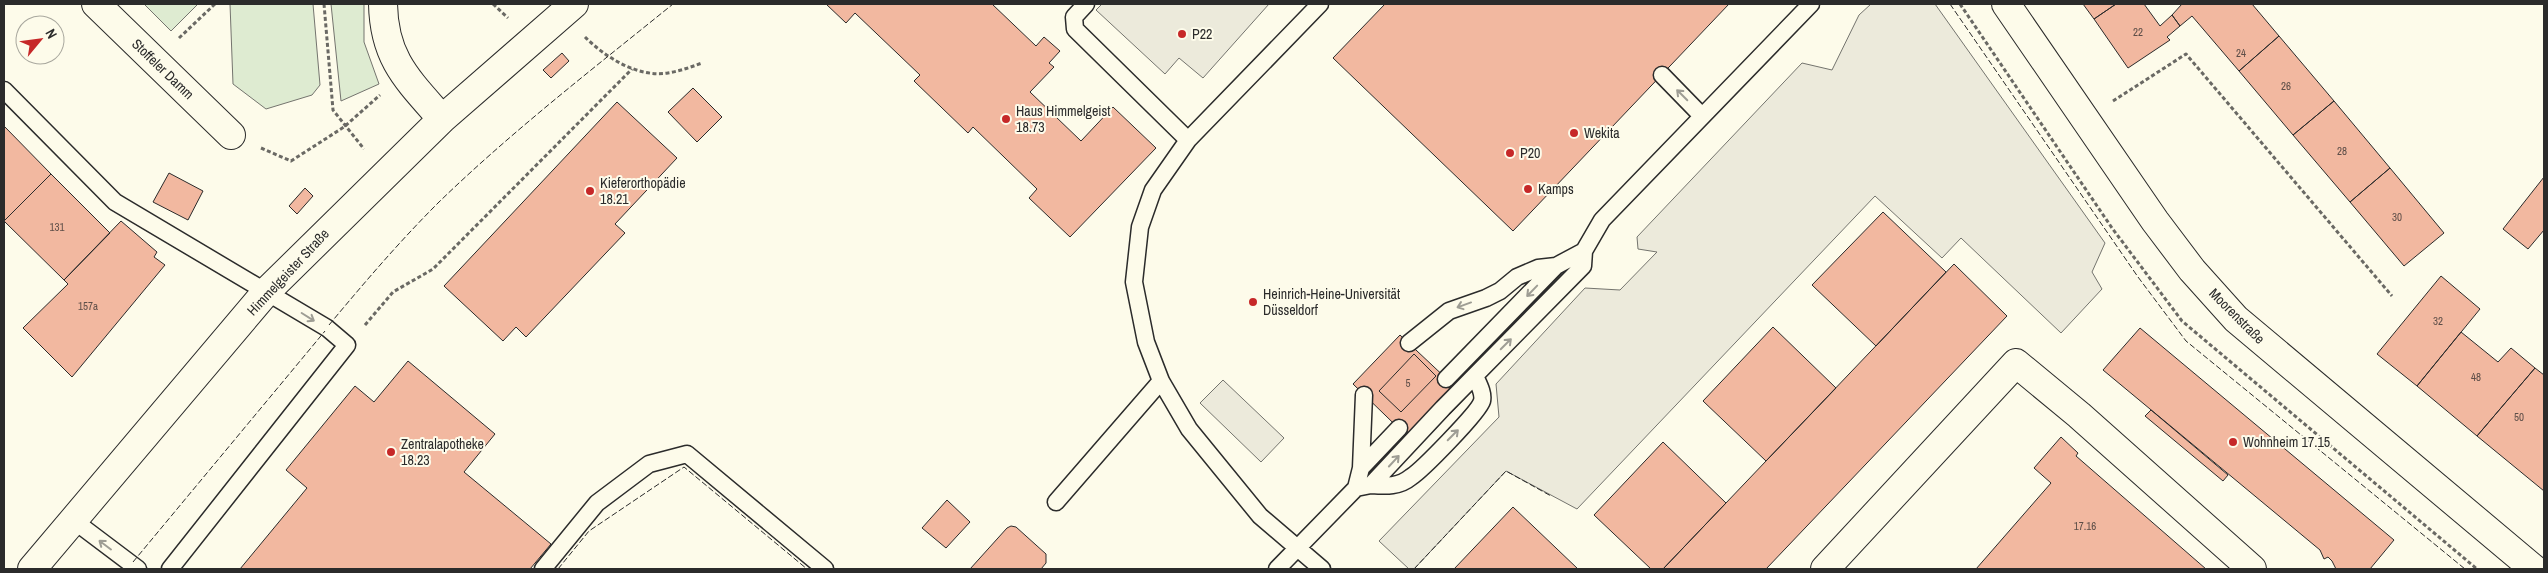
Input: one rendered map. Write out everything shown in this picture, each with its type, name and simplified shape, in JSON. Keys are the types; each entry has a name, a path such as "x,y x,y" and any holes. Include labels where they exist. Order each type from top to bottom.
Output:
{"street":[{"name":"Stoffeler Damm","path":"96,4 231,134"},
{"path":"383,4 383,18 390,51 402,74 442,119"},
{"name":"Moorenstraße","path":"2006,4 2155,221 2192,270 2236,319 2534,569"},
{"name":"Himmelgeister Straße","path":"32,569 267,291 442,119 568,10"},
{"path":"1825,569 2016,363 2079,415 2252,569"}],"lane":[{"path":"1086,4 1074,17 1075,29 1188,140"},
{"path":"1320,4 1188,140 1153,190 1140,227 1134,265 1134,282 1146,342 1161,381 1189,428 1231,483 1260,516 1322,569"},
{"path":"1278,569 1364,487 1583,266 1584,251 1602,220 1811,4"},
{"path":"1662,75 1702,116"},
{"path":"4,90 115,202 199,254 267,291 327,328 347,345 170,569"},
{"path":"1446,379 1556,266 1584,251"},
{"path":"1409,343 1449,311 1493,294 1524,274 1538,268 1556,266"},
{"path":"1364,487 1392,487 1411,478 1466,422 1482,402 1482,394 1475,376"},
{"path":"1056,502 1161,381"},
{"path":"1364,395 1361,468 1364,487"},
{"path":"1361,468 1399,428"},
{"path":"543,569 597,503 649,464 687,454 825,569"},
{"path":"73,520 138,569"}],"path":[{"path":"155,61 215,4"},
{"path":"324,4 333,110 344,127 386,174"},
{"path":"568,10 608,57 632,69 666,74 702,63"},
{"path":"2085,119 2186,54 2392,296"},
{"path":"347,345 393,292 433,269 632,69"},
{"path":"231,134 291,161 344,127 402,74"}],"green space":[{"path":"144,4 198,4 171,31"},
{"path":"230,4 313,4 320,85 312,95 266,109 233,84"},
{"path":"331,4 364,4 364,42 379,84 341,101"}],"shaded area":[{"name":"P22","path":"1102,4 1269,4 1203,78 1179,58 1165,74 1096,10"},
{"path":"1871,4 1935,4 2105,243 2092,272 2102,289 2061,333 1961,238 1942,258 1875,196 1577,509 1506,471 1414,569 1409,569 1379,541 1499,417 1496,384 1585,288 1620,290 1657,252 1638,249 1637,237 1802,63 1832,70 1859,15"},
{"path":"1223,380 1284,438 1261,462 1200,403"}],"building":[{"name":"Haus Himmelgeist 18.73","path":"826,4 992,4 1036,46 1044,37 1060,51 1049,63 1054,67 1030,92 1081,141 1113,107 1156,148 1070,237 1029,198 1037,189 973,127 968,133 914,81 920,75 855,13 846,23"},
{"name":"P20","path":"1385,4 1729,4 1513,231 1333,58"},
{"path":"2083,4 2116,4 2094,19"},
{"path":"2116,4 2144,4 2160,26 2172,15 2180,26 2167,37 2170,40 2128,68 2094,19"},
{"path":"2182,4 2252,4 2279,36 2239,71 2192,16 2180,26 2172,15"},
{"path":"2279,36 2334,101 2293,135 2239,71"},
{"path":"562,53 569,61 551,78 543,70"},
{"path":"693,88 722,117 697,142 668,112"},
{"path":"2334,101 2390,168 2350,202 2293,135"},
{"name":"Kieferorthopädie 18.21","path":"617,102 677,158 615,224 625,233 526,337 516,327 503,341 444,286"},
{"path":"4,126 51,174 4,221"},
{"path":"2390,168 2444,233 2404,266 2350,202"},
{"path":"169,173 203,191 188,220 153,202"},
{"path":"51,174 110,233 64,280 4,221"},
{"path":"2544,177 2544,230 2528,249 2503,229"},
{"path":"305,188 313,196 297,214 289,206"},
{"path":"1883,212 1946,272 1876,346 1812,285"},
{"path":"121,221 157,252 154,257 165,265 72,377 23,328 68,284 64,280"},
{"path":"1954,264 2007,316 1766,569 1663,569"},
{"path":"2441,276 2480,309 2417,386 2377,354"},
{"path":"1773,327 1836,388 1766,461 1703,401"},
{"name":"Wohnheim 17.15","path":"2140,328 2394,540 2370,569 2336,569 2328,557 2324,559 2320,550 2103,370"},
{"path":"2461,332 2498,362 2511,348 2535,368 2477,436 2417,386"},
{"path":"1400,335 1466,397 1418,447 1353,384"},
{"path":"1414,354 1436,376 1401,412 1379,391"},
{"name":"Zentralapotheke 18.23","path":"408,361 495,434 464,472 551,544 530,569 240,569 307,488 286,470 355,386 374,402"},
{"path":"2535,368 2544,375 2544,491 2477,436"},
{"path":"2151,410 2228,475 2223,481 2145,416"},
{"path":"2061,437 2078,453 2076,456 2206,569 1976,569 2051,483 2034,468"},
{"path":"1663,442 1726,503 1663,569 1651,569 1594,515"},
{"path":"947,500 970,522 946,548 922,528"},
{"path":"1513,507 1578,569 1454,569"},
{"path":"1011,526 1016,527 1046,554 1046,563 1041,569 970,569 1007,528"}],"fence":[{"path":"329,325 409,233 438,203 494,151 553,101 673,4"},
{"path":"1950,4 2138,277 2186,341 2465,569"},
{"path":"133,562 325,331"},
{"path":"558,569 589,531 684,467 807,569"},
{"path":"1414,569 1506,471 1551,496"}],"place":[{"name":"P22","path":"1182,34"},
{"name":"Haus Himmelgeist 18.73","path":"1006,119"},
{"name":"Wekita","path":"1574,133"},
{"name":"P20","path":"1510,153"},
{"name":"Kamps","path":"1528,189"},
{"name":"Kieferorthopädie 18.21","path":"590,191"},
{"name":"Heinrich-Heine-Universität Düsseldorf","path":"1253,302"},
{"name":"Wohnheim 17.15","path":"2233,442"},
{"name":"Zentralapotheke 18.23","path":"391,452"}]}
